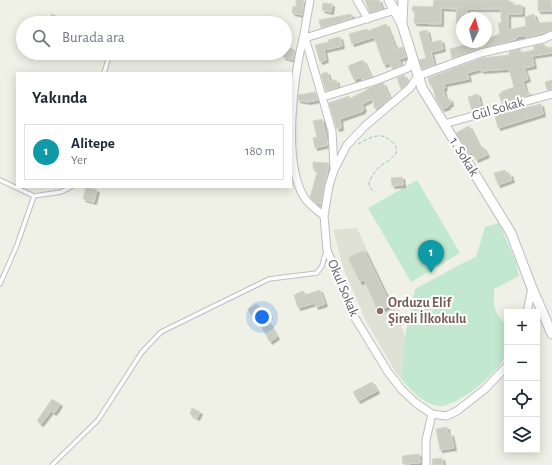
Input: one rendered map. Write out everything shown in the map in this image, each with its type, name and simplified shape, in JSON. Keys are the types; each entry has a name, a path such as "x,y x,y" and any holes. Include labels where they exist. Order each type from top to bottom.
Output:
{"street":[{"path":"310,0 305,36 298,62 292,132 293,155 295,172 304,197 324,216"},
{"path":"356,0 368,19"},
{"path":"399,0 390,0 402,24"},
{"path":"402,24 403,0"},
{"path":"305,36 395,10"},
{"name":"1. Sokak","path":"402,24 424,93 511,233 532,288 552,334"},
{"path":"418,76 481,53 543,39 552,35"},
{"path":"305,36 332,131 334,170"},
{"path":"323,97 375,81 408,68 412,59"},
{"name":"Okul Sokak","path":"418,76 410,88 365,126 347,145 334,170 329,186 324,216 326,250 354,318 370,345 402,390 432,414"},
{"name":"Gül Sokak","path":"444,124 552,94"},
{"path":"528,309 532,288"},
{"path":"426,465 426,440 432,414 446,416 457,411 486,389 504,369"}],"lane":[{"path":"104,72 108,60"},
{"path":"0,180 16,188"},
{"path":"17,188 34,196 61,192 69,188"},
{"path":"0,284 17,245 34,196"},
{"path":"52,465 98,420 138,358 156,337 170,328 220,304 259,282 269,279 317,273 322,266 326,250"}],"path":[{"path":"353,147 370,138 378,136 384,137 391,141 396,148 396,154 393,158 379,168 369,183 370,188 374,192"}],"shaded area":[{"name":"Orduzu Elif Şireli İlkokulu","path":"357,228 392,303 395,301 405,324 401,326 405,336 401,379 365,319 344,270 333,230"}],"green space":[{"path":"417,180 460,253 411,282 368,208"},
{"path":"499,223 516,262 519,276 494,289 495,309 504,323 504,359 489,377 467,394 446,405 433,405 418,396 401,379 405,336 415,289 476,257 485,227"}],"building":[{"path":"296,0 304,0 302,15 292,13 293,6 296,7"},
{"path":"365,0 379,0 382,9 370,13"},
{"path":"434,0 509,0 509,2 513,2 513,5 522,5 522,14 508,14 508,30 526,26 525,17 534,14 537,23 552,22 552,30 526,38 526,35 516,37 516,39 492,45 492,37 500,34 498,23 501,23 501,9 467,9 467,12 457,12 457,9 441,8 441,24 414,23 415,11 412,11 413,6 433,7"},
{"path":"538,0 551,0 552,11 538,11"},
{"path":"323,3 332,4 331,12 322,10"},
{"path":"351,14 352,18 321,28 319,20"},
{"path":"386,24 396,49 403,47 406,57 399,59 401,65 393,69 389,63 384,65 374,37 352,44 349,34 367,29 367,31"},
{"path":"427,30 430,43 441,40 443,49 431,52 434,65 422,69 419,60 426,58 419,32"},
{"path":"340,37 342,46 324,50 326,60 320,62 315,45 329,42 328,40"},
{"path":"544,44 545,48 552,47 552,53 532,56 534,66 524,68 528,79 523,81 526,93 529,92 529,95 502,103 499,94 514,87 509,69 481,71 481,69 467,73 469,79 444,84 445,88 443,89 446,100 450,99 451,104 448,105 448,107 442,109 436,99 432,85 430,85 428,78 482,58 509,55 509,52 520,49 521,53 534,50 534,46"},
{"path":"456,47 479,48 452,58 450,49"},
{"path":"292,49 295,50 292,60"},
{"path":"363,60 371,77 362,80 361,77 354,80 348,66"},
{"path":"327,72 330,81 336,80 338,87 326,91 321,74"},
{"path":"404,75 408,83 401,89 397,78"},
{"path":"552,80 552,89 547,90 545,82"},
{"path":"383,83 390,99 375,109 372,99 362,104 364,109 362,110 363,111 340,119 341,128 337,129 329,103 349,96 349,99 367,89"},
{"path":"315,92 318,100 308,102 298,100 299,95"},
{"path":"478,94 481,108 472,111 468,97"},
{"path":"541,104 543,114 498,128 495,115"},
{"path":"322,119 328,145 315,148 313,138 317,137 313,121"},
{"path":"469,126 480,148 483,147 487,155 476,160 472,152 469,154 456,133"},
{"path":"313,162 329,163 321,204 316,203 310,197 318,169 313,169"},
{"path":"505,170 507,175 510,174 512,180 498,185 494,173"},
{"path":"402,177 403,185 392,186 391,178"},
{"path":"86,188 97,190 94,202 83,199"},
{"path":"364,250 391,305 378,311 364,280 360,282 348,258"},
{"path":"320,290 325,304 316,307 315,303 298,308 294,295 303,291 305,295"},
{"path":"257,304 262,314 267,311 270,316 266,318 277,337 270,342 258,321 255,322 248,309"},
{"path":"372,382 377,391 358,401 353,392"},
{"path":"52,399 60,404 54,413 51,411 41,424 37,421"},
{"path":"192,408 200,412 197,418 190,414"},
{"path":"447,427 448,434 451,434 454,448 440,450 436,429"},
{"path":"419,454 420,463 403,464 402,456"},
{"path":"442,458 443,465 433,465 432,459"}],"place":[{"name":"Alitepe","path":"431,273"},
{"name":"Orduzu Elif Şireli İlkokulu","path":"380,311"}]}
